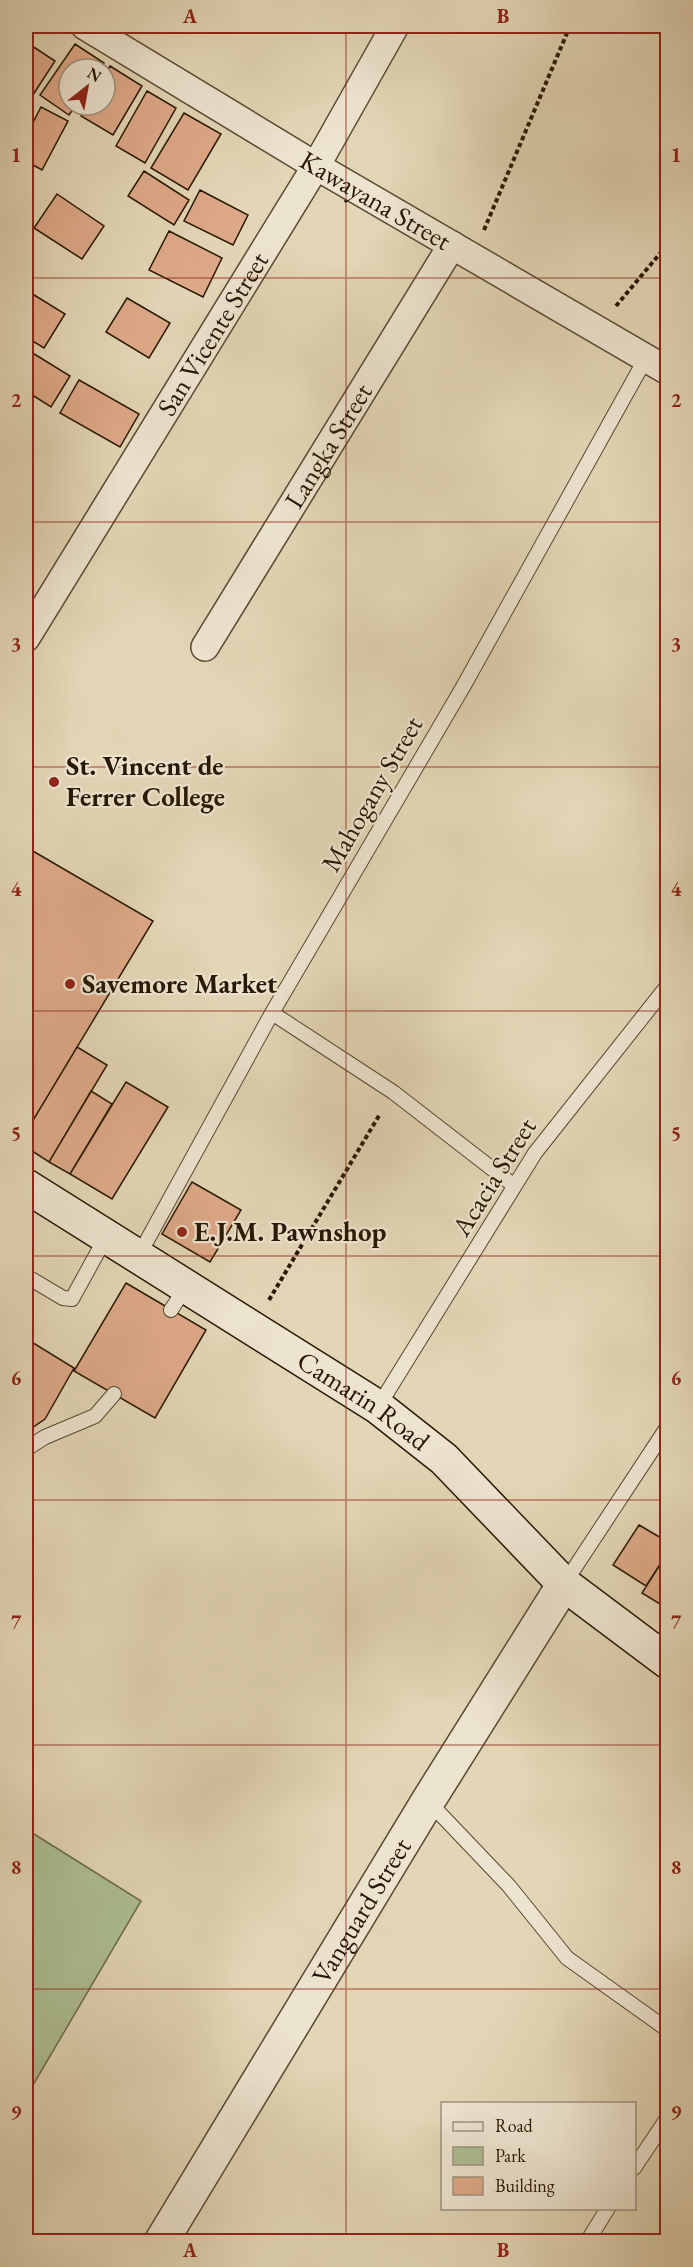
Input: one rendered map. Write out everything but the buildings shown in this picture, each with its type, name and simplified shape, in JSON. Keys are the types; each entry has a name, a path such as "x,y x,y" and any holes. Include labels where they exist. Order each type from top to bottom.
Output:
{"main road":[{"name":"Camarin Road","path":"26,1187 139,1255 179,1298 253,1327 378,1407 444,1459 564,1584 668,1662"},
{"name":"Vanguard Street","path":"161,2241 428,1801 564,1584"}],"street":[{"name":"Kawayana Street","path":"86,26 315,166 657,364"},
{"name":"San Vicente Street","path":"26,638 315,166 395,26"},
{"name":"Langka Street","path":"205,648 462,251"}],"lane":[{"name":"Mahogany Street","path":"139,1255 272,1013 468,677 657,364"},
{"name":"Acacia Street","path":"378,1407 476,1251 513,1185 555,1124 668,985"},
{"path":"272,1013 393,1092 513,1185"},
{"path":"26,1276 63,1298 72,1299 107,1236"},
{"path":"26,1449 45,1437 95,1416 114,1394"},
{"path":"564,1584 668,1426"},
{"path":"428,1801 509,1886 567,1958 668,2030"},
{"path":"636,2165 668,2117"},
{"path":"587,2241 607,2210"}],"path":[{"path":"462,251 570,26"},
{"path":"596,329 668,244"},
{"path":"253,1327 393,1092"}],"green space":[{"path":"26,1829 141,1901 26,2097"}],"place":[{"name":"St. Vincent de Ferrer College","path":"54,782"},
{"name":"Savemore Market","path":"70,984"},
{"name":"E.J.M. Pawnshop","path":"182,1232"}]}
